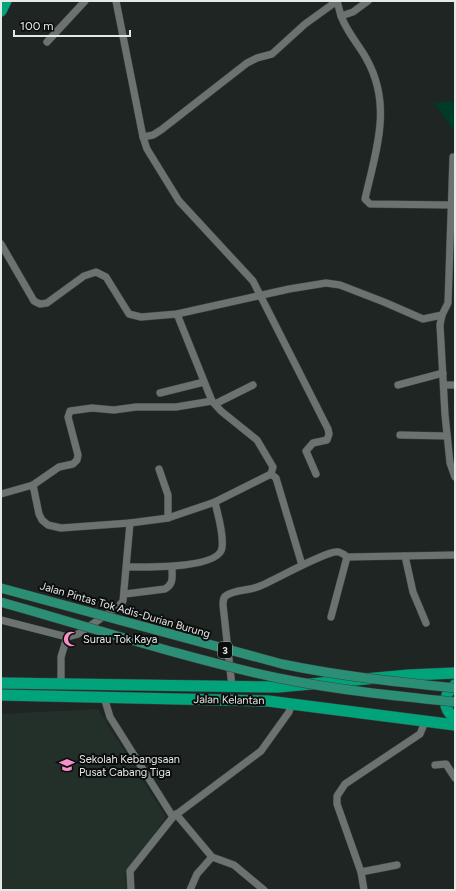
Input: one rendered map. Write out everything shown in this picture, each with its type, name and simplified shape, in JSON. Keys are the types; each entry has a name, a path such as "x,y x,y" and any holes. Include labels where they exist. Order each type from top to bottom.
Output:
{"highway":[{"path":"1,11 6,1"},
{"name":"Jalan Kelantan","path":"1,683 278,687 409,675 455,673"},
{"path":"455,687 449,690 445,702 449,712 455,718"},
{"name":"Jalan Kelantan","path":"1,695 268,701 455,725"}],"main road":[{"name":"Jalan Pintas Tok Adis-Durian Burung","path":"1,588 282,664 320,672 389,682 455,687"},
{"name":"3","path":"1,602 236,668 278,678 391,696 455,702"}],"street":[{"path":"48,42 85,1"},
{"path":"116,1 143,137 147,149 178,201 253,281 328,429 329,434 327,440 313,443 306,451 316,474"},
{"path":"143,137 153,135 161,130 247,63 257,58 272,54 305,24 337,1 347,31 366,58 374,76 381,101 381,126 365,199 370,204 452,205"},
{"path":"341,16 353,12 368,1"},
{"path":"452,157 453,287 440,325 447,436 450,464 455,477"},
{"path":"1,244 34,301 40,304 47,303 84,276 96,272 106,277 129,314 141,317 177,314 260,295 326,283 340,285 423,319 442,316"},
{"path":"34,485 39,514 42,520 54,528 130,523 168,518 215,502 271,474 273,467 257,440 213,402 177,314"},
{"path":"398,385 443,373"},
{"path":"160,393 204,382"},
{"path":"1,494 34,485 59,467 73,464 77,460 78,455 68,417 70,411 92,408 114,410 136,407 176,407 213,402 253,385"},
{"path":"444,385 455,385"},
{"path":"400,435 447,436"},
{"path":"159,469 168,495 168,518"},
{"path":"271,474 276,478 302,565"},
{"path":"126,567 172,567 212,558 219,553 222,549 222,539 215,502"},
{"path":"1,620 67,637 78,634 119,606 125,594 130,523"},
{"path":"232,687 223,605 225,596 232,592 250,590 261,586 302,565 334,552 340,552 347,557 455,555"},
{"path":"405,556 413,592 426,623"},
{"path":"331,617 347,557"},
{"path":"125,594 165,589 172,583 172,567"},
{"path":"61,684 61,656 67,637"},
{"path":"104,697 110,717 175,815 212,857 234,865 264,890"},
{"path":"131,890 130,871 175,815 261,751 289,712 292,703"},
{"path":"356,890 364,887 361,872 339,812 337,796 345,784 420,734 425,722"},
{"path":"435,765 446,764 455,778"},
{"path":"190,890 196,874 212,857"},
{"path":"361,872 397,865"}],"shaded area":[{"name":"Sekolah Kebangsaan Pusat Cabang Tiga","path":"98,709 166,817 132,866 125,873 126,890 1,890 1,714"}],"green space":[{"path":"455,101 455,132 434,103"}],"place":[{"name":"Surau Tok Kaya","path":"71,639"},
{"name":"Sekolah Kebangsaan Pusat Cabang Tiga","path":"67,765"}]}
